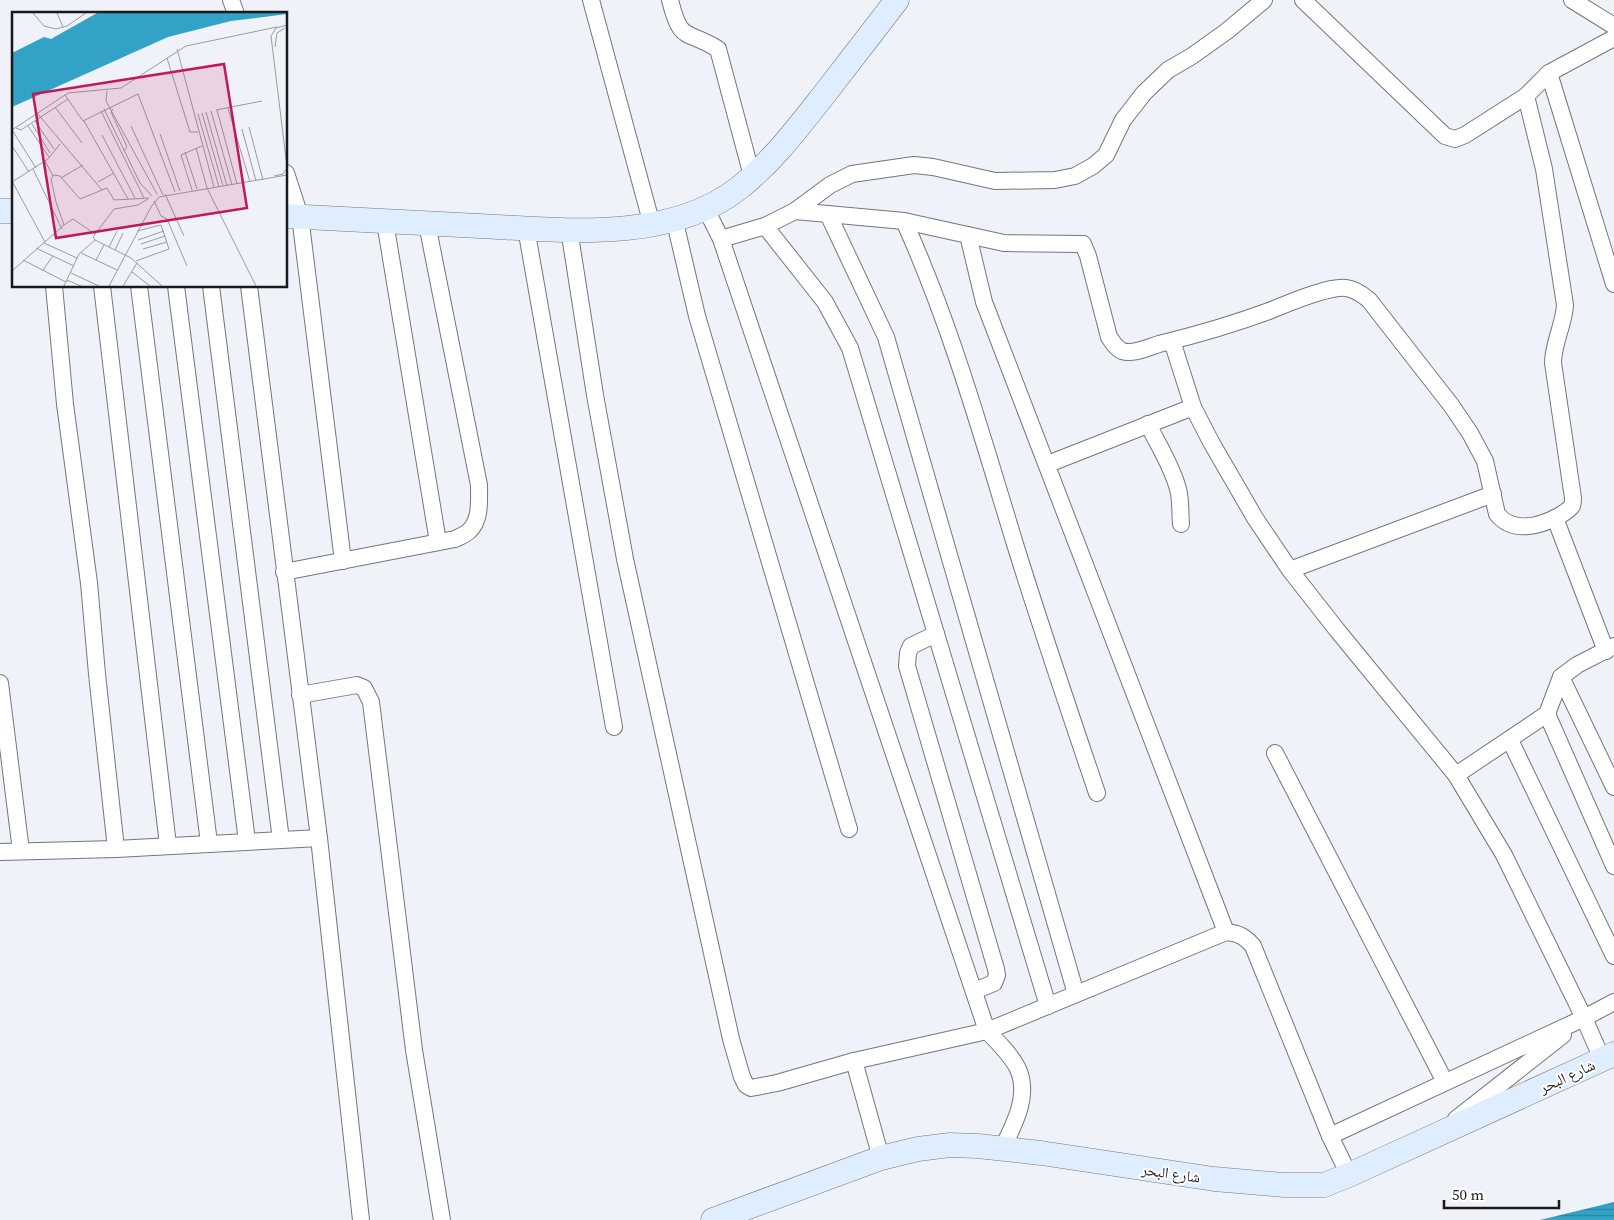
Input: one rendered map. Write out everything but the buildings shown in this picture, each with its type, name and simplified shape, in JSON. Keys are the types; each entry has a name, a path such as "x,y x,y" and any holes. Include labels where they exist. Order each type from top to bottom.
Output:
{"street":[{"path":"231,0 235,12"},
{"path":"591,0 663,222 697,316 849,829"},
{"path":"670,0 680,30 718,49 752,176"},
{"path":"293,216 526,228 619,229 663,222 706,209 738,189 767,164 791,137 897,0"},
{"path":"721,239 765,226 795,211 830,185 852,174 914,165 933,167 995,181 1055,180 1075,176 1106,156 1123,120 1144,93 1168,70 1220,36 1264,0"},
{"path":"1302,0 1445,136 1455,139 1465,136 1526,96 1549,74 1614,38"},
{"path":"1572,0 1614,26"},
{"path":"1549,74 1614,284"},
{"path":"795,211 904,222 1004,243 1083,244 1088,256 1109,338 1115,347 1123,351 1133,352 1172,341 1270,310 1287,302 1336,288 1346,288 1361,293 1369,300 1451,405 1484,461 1497,514 1508,523 1523,527 1535,526 1566,512 1572,506 1573,498 1553,363 1553,351 1564,316 1565,304 1544,169 1526,96"},
{"path":"288,185 343,561"},
{"path":"706,209 721,239 987,1031 1004,1048 1018,1068 1021,1102 1018,1116 1002,1149"},
{"path":"828,214 886,337 1076,994"},
{"path":"385,222 438,542"},
{"path":"904,222 924,266 950,339 985,445 1040,626 1097,793"},
{"path":"284,572 454,539 468,532 476,521 479,505 479,486 427,224"},
{"path":"765,226 825,302 850,348 1048,1006"},
{"path":"526,228 614,727"},
{"path":"569,229 595,395 625,559 697,888 742,1077 746,1085 751,1088 762,1086 854,1061 987,1031 1226,932 1237,932 1253,946 1330,1136 1349,1175"},
{"path":"968,235 984,302 1048,464 1226,932"},
{"path":"54,288 64,404 89,583 116,848"},
{"path":"102,288 168,845"},
{"path":"139,288 209,843"},
{"path":"176,288 247,841"},
{"path":"211,288 281,840"},
{"path":"249,288 319,838 361,1220"},
{"path":"1172,341 1193,407 1255,518 1290,570 1399,708 1456,775 1504,855 1584,1018 1608,1057"},
{"path":"1048,464 1193,407"},
{"path":"1148,424 1169,465 1178,488 1180,524"},
{"path":"1290,570 1493,494"},
{"path":"1456,775 1547,714 1561,678 1577,665 1610,648 1555,518"},
{"path":"936,634 911,646 907,658 907,666 996,969 997,975 994,983 974,991"},
{"path":"1561,678 1614,787"},
{"path":"0,683 21,851"},
{"path":"300,696 357,685 364,688 371,702 414,1050 442,1220"},
{"path":"1547,714 1614,866"},
{"path":"1510,740 1614,956"},
{"path":"1275,753 1446,1082"},
{"path":"0,852 319,838"},
{"path":"1330,1136 1584,1018 1614,1002"},
{"path":"1436,1135 1584,1018"},
{"name":"شارع البحر","path":"713,1220 881,1158 918,1149 950,1145 978,1146 1074,1157 1214,1179 1284,1185 1324,1185 1608,1057"},
{"path":"854,1061 881,1158"}],"water":[{"path":"1614,1202 1614,1220 1540,1220"}]}
